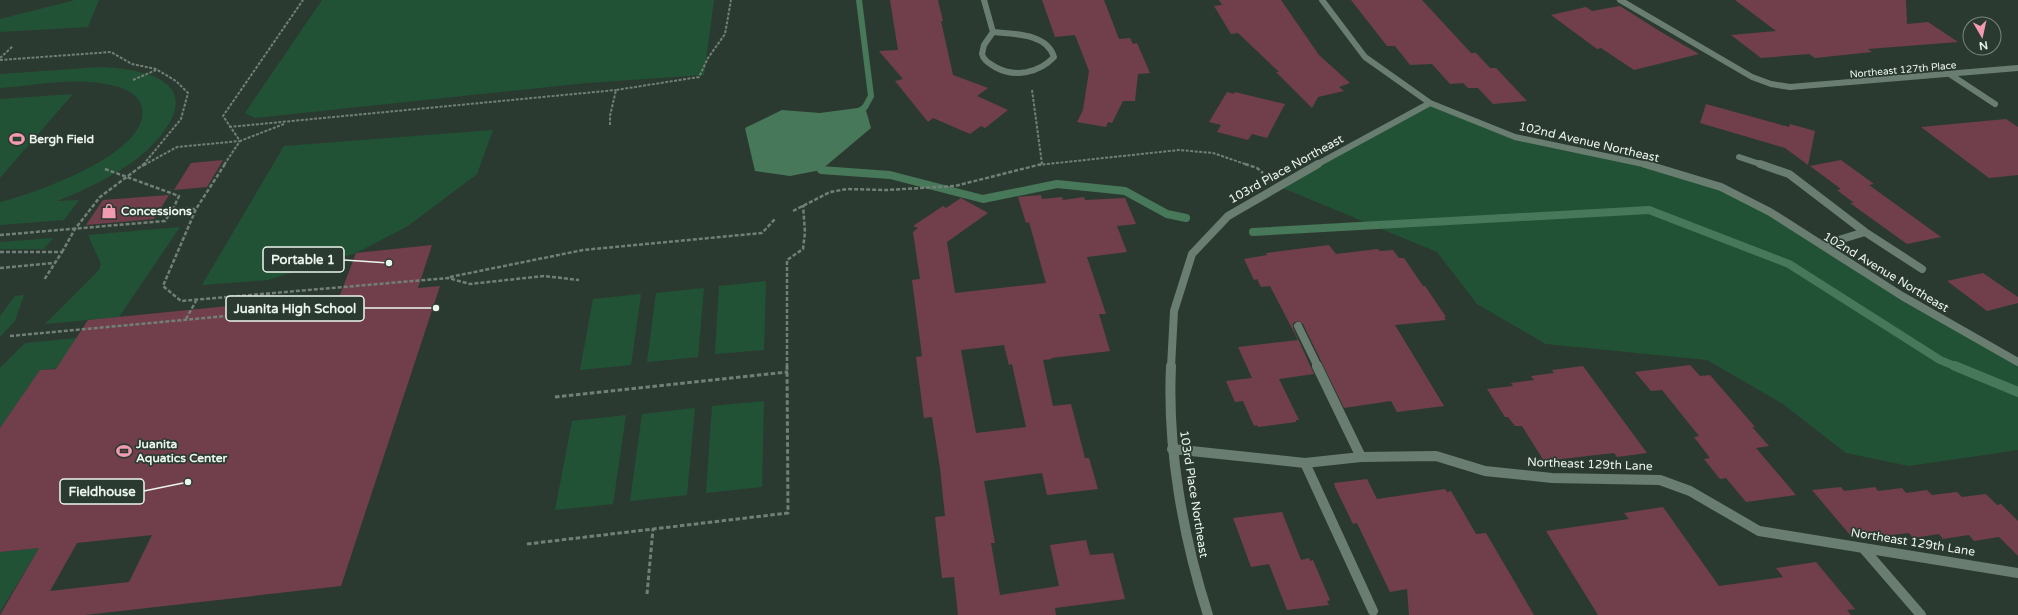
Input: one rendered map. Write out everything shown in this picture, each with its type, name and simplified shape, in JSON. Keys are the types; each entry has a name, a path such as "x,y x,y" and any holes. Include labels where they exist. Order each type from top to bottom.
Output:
{"street":[{"path":"984,0 993,32 983,47 982,53 984,60 996,68 1012,73 1029,71 1049,64 1054,57 1051,47 1034,37 993,32"},
{"name":"102nd Avenue Northeast","path":"1322,0 1365,57 1430,103 1515,137 1635,161 1721,187 1770,212 1902,296 2018,362"},
{"name":"Northeast 127th Place","path":"1620,0 1752,77 1771,84 1790,87 1951,75 2018,68"},
{"path":"1951,75 1995,104"},
{"name":"103rd Place Northeast","path":"1208,615 1195,574 1172,449 1170,370 1174,311 1192,254 1228,216 1284,182 1430,103"},
{"path":"1739,157 1789,174 1865,232 1922,269"},
{"path":"1822,246 1865,232"},
{"path":"1298,326 1361,457"},
{"name":"Northeast 129th Lane","path":"1172,449 1306,463 1361,457 1436,456 1485,471 1552,478 1660,480 1690,491 1759,531 2018,572"},
{"path":"1306,463 1374,611"},
{"path":"1863,548 1921,615"}],"path":[{"path":"240,141 229,127 223,116 303,0"},
{"path":"229,127 287,123 616,90 699,77 708,58 725,34 731,0"},
{"path":"0,60 13,46"},
{"path":"0,60 111,52 132,64 157,69 176,81 188,93 181,119 142,166"},
{"path":"133,80 157,69"},
{"path":"1029,71 1042,164"},
{"path":"610,125 616,90"},
{"path":"44,280 76,229 100,196 142,166 177,147 240,141 287,123"},
{"path":"240,141 196,209 163,286 181,301 448,278 583,250 762,232 775,219"},
{"path":"794,210 830,192 847,189 887,190 954,186 1042,164 1179,150 1213,153 1257,168 1263,173"},
{"path":"0,235 164,221 173,209 179,196 106,169"},
{"path":"527,544 788,513 787,260 803,249 805,232 803,205"},
{"path":"173,209 196,209"},
{"path":"0,252 62,252"},
{"path":"0,268 54,263"},
{"path":"448,278 470,284 544,276 579,280"},
{"path":"10,336 259,312 270,294"},
{"path":"186,319 196,300"},
{"path":"555,397 788,372"},
{"path":"647,594 653,529"}],"shaded area":[{"path":"75,0 99,0 88,27 0,32 0,19"},
{"path":"322,0 714,0 704,75 587,83 255,118 245,113"},
{"path":"101,67 135,71 155,77 168,85 175,95 175,106 172,118 165,129 147,150 129,165 99,182 57,201 79,200 64,220 0,225 0,202 16,198 62,181 87,169 110,155 128,141 140,125 142,108 136,97 124,89 115,86 101,83 73,81 0,88 0,74"},
{"name":"Bergh Field","path":"73,94 0,178 0,99"},
{"path":"1430,103 1515,137 1635,161 1721,187 2018,362 2018,450 1909,466 1846,453 1783,404 1707,360 1546,344 1477,304 1437,252 1278,186"},
{"path":"865,107 871,128 821,170 790,176 755,171 745,128 782,110 820,113"},
{"path":"493,130 477,174 408,226 356,253 268,280 202,285 284,146"},
{"path":"180,227 119,317 45,324 99,270 101,264 88,235"},
{"path":"53,238 44,249 0,249 0,242"},
{"path":"766,281 764,350 715,354 719,286"},
{"path":"704,288 698,357 647,362 656,293"},
{"path":"641,294 631,365 580,370 593,299"},
{"path":"24,295 15,321 0,337 0,316 15,296"},
{"path":"160,330 79,366 40,370 0,428 0,368 25,343"},
{"path":"764,401 762,487 706,493 712,406"},
{"path":"695,408 687,495 630,501 642,414"},
{"path":"626,415 613,504 555,510 572,421"},
{"path":"39,548 0,612 0,552"}],"building":[{"path":"890,0 938,0 953,75 988,88 977,96 1008,110 985,128 981,126 970,134 933,118 928,122 895,81 903,79 879,51 898,50"},
{"path":"1042,0 1104,0 1119,39 1130,38 1133,44 1137,43 1150,73 1138,74 1135,101 1123,101 1112,123 1108,122 1106,127 1077,122 1083,110 1089,71 1075,35 1055,37"},
{"path":"1219,0 1281,0 1319,55 1350,83 1339,87 1344,91 1318,97 1312,108 1276,72 1279,72 1238,33 1231,34 1214,6 1222,5"},
{"path":"1351,0 1422,0 1471,53 1476,53 1490,68 1496,68 1527,101 1493,104 1478,88 1468,88 1463,83 1450,84 1432,64 1410,65 1395,46 1387,46"},
{"path":"1735,0 1906,0 1907,24 1928,22 1958,42 1868,49 1872,52 1815,58 1809,54 1761,58 1731,35 1776,31"},
{"path":"1620,6 1699,54 1634,70 1601,48 1597,49 1551,15 1586,7 1592,11"},
{"path":"1227,92 1234,94 1235,92 1285,104 1267,138 1252,134 1248,140 1217,132 1221,125 1209,122"},
{"path":"1706,104 1789,127 1790,124 1815,131 1808,165 1785,148 1700,123"},
{"path":"2006,119 2018,127 2018,175 1989,178 1921,127"},
{"path":"223,160 207,187 174,190 191,163"},
{"path":"1841,160 1874,184 1869,185 1941,237 1907,244 1850,203 1854,203 1837,190 1841,189 1810,166"},
{"path":"169,195 154,219 86,225 103,200"},
{"path":"1041,195 1042,199 1062,197 1063,200 1084,197 1085,200 1125,198 1136,224 1117,226 1127,252 1087,257 1106,314 1099,314 1110,351 1043,360 1053,406 1071,404 1085,458 1089,458 1098,489 1047,495 1042,473 984,481 995,543 991,543 1000,595 1059,586 1050,545 1086,540 1090,555 1113,553 1125,599 1055,608 1056,615 958,615 954,577 942,578 935,517 945,516 940,468 932,417 924,418 916,357 922,356 912,280 920,279 913,232 918,228 913,226 943,206 946,208 961,198 988,213 947,242 955,293 1046,283 1029,222 1026,223 1018,197","holes":["1004,345 1009,365 1012,364 1026,427 976,433 961,350"]},
{"path":"432,245 418,288 440,286 341,586 85,615 0,615 39,548 0,552 0,428 40,370 56,369 88,320 340,295 356,253","holes":["152,535 129,582 50,591 77,543"]},
{"path":"1329,245 1336,254 1378,249 1380,251 1393,250 1399,258 1404,258 1423,286 1425,286 1446,317 1444,317 1446,320 1395,325 1444,406 1397,412 1391,401 1344,408 1303,324 1298,321 1293,323 1293,328 1314,374 1279,379 1299,420 1296,420 1296,422 1258,427 1257,425 1254,426 1243,401 1235,402 1226,381 1252,378 1238,347 1298,340 1270,286 1261,287 1257,279 1254,280 1244,259 1267,255 1266,253"},
{"path":"1983,273 2018,297 2018,303 1987,311 1947,281"},
{"path":"1690,365 1700,376 1710,375 1755,427 1752,427 1769,446 1756,448 1796,495 1746,502 1726,478 1720,479 1704,459 1710,458 1694,437 1699,436 1662,390 1651,391 1635,372"},
{"path":"1583,366 1647,453 1617,457 1614,453 1544,461 1522,426 1515,426 1508,417 1505,417 1487,389 1513,386 1511,383 1534,380 1531,376 1554,373 1552,370"},
{"path":"1367,479 1377,499 1445,489 1447,492 1451,491 1476,534 1486,533 1534,615 1409,615 1407,589 1390,592 1357,523 1353,524 1334,483"},
{"path":"1841,487 1844,491 1875,487 1878,491 1902,488 1906,493 1927,490 1932,495 1957,492 1962,497 1986,494 1997,505 2001,504 2018,521 2018,556 1999,537 1974,541 1969,535 1943,539 1939,534 1913,538 1909,533 1883,536 1879,531 1850,535 1812,490"},
{"path":"1663,507 1719,586 1783,577 1776,568 1816,562 1855,609 1847,610 1851,615 1598,615 1546,531 1629,519 1624,513"},
{"path":"1282,512 1301,560 1309,558 1310,561 1313,560 1330,600 1327,601 1329,605 1287,610 1269,564 1251,567 1233,518"}],"waterway":[{"path":"857,113 865,107 871,96 859,0"},
{"path":"818,164 821,170 890,175 983,199 1057,184 1125,191 1167,214 1186,218"},
{"path":"1253,232 1649,210 1789,264 1940,360 1957,367"},
{"path":"1955,366 2018,392"}],"place":[{"name":"Bergh Field","path":"17,139"},
{"name":"Concessions","path":"109,211"},
{"name":"Portable 1","path":"389,263"},
{"name":"Juanita High School","path":"436,308"},
{"name":"Juanita Aquatics Center","path":"124,451"},
{"name":"Fieldhouse","path":"188,482"}]}
